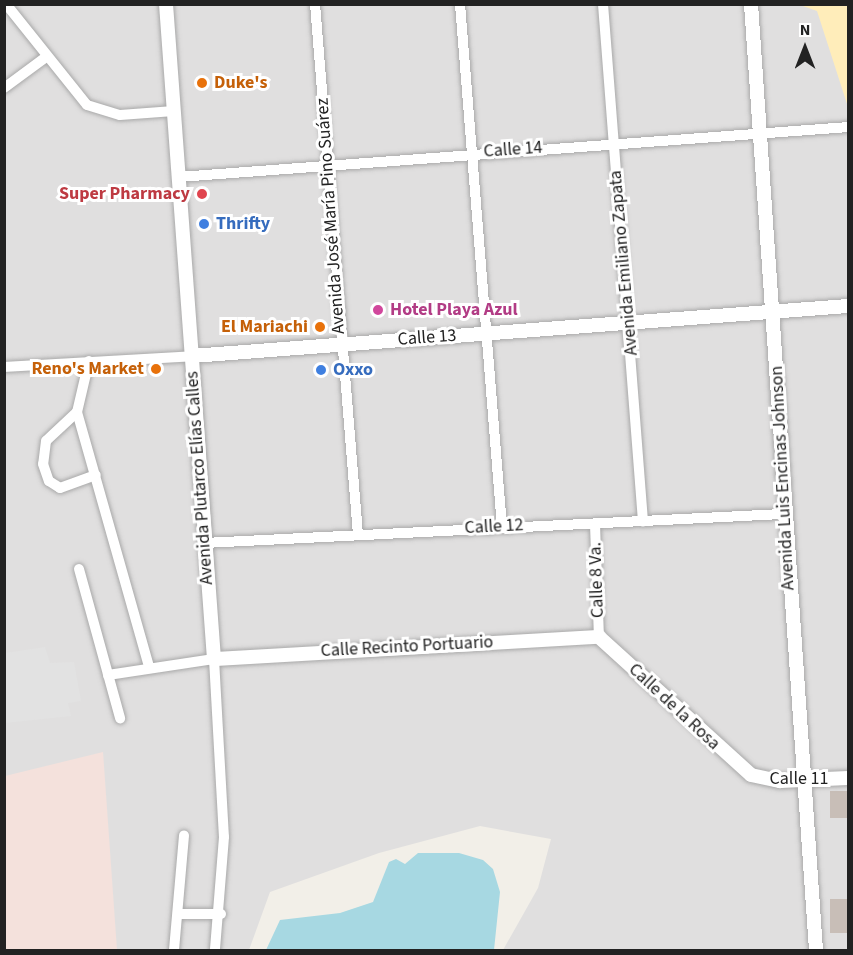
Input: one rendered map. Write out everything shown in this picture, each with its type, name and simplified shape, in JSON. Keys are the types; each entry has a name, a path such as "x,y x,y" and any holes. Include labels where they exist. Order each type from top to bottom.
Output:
{"street":[{"path":"6,4 80,99 95,110 120,115 174,111"},
{"name":"Avenida Plutarco Elías Calles","path":"166,4 214,659 224,837 220,914 215,951"},
{"name":"Avenida José María Pino Suárez","path":"315,4 358,535"},
{"path":"460,4 470,153 502,527"},
{"name":"Avenida Emiliano Zapata","path":"603,4 644,521"},
{"name":"Avenida Luis Encinas Johnson","path":"751,4 773,311 783,514 816,951"},
{"path":"4,88 46,57"},
{"name":"Calle 14","path":"179,177 470,153 849,127"},
{"name":"Calle 13","path":"4,367 192,356 849,306"},
{"path":"89,361 77,412 150,666"},
{"path":"77,412 46,441 43,464 49,481 60,488 96,475"},
{"name":"Calle 12","path":"204,543 783,514"},
{"name":"Calle 8 Va.","path":"595,524 600,637"},
{"path":"79,569 120,718"},
{"name":"Calle Recinto Portuario","path":"214,659 600,637"},
{"name":"Calle de la Rosa","path":"600,637 751,775"},
{"path":"108,675 150,666 214,659"},
{"name":"Calle 11","path":"751,775 765,780 849,778"},
{"path":"174,951 179,914 184,835"},
{"path":"179,914 220,914"}],"shaded area":[{"path":"5,5 848,5 848,950 503,950 538,888 551,839 480,826 379,853 270,892 249,950 5,950"},
{"path":"45,647 50,663 74,662 81,701 68,703 71,716 5,723 5,653"},
{"path":"103,752 117,950 5,950 5,776"}],"sand":[{"path":"800,5 848,5 848,107 817,11"}],"water":[{"path":"418,853 459,853 483,860 493,869 500,892 494,950 266,950 280,920 340,913 373,902 389,862 396,859 405,864"}],"building":[{"path":"830,791 848,791 848,818 830,818"},
{"path":"830,899 848,899 848,933 830,933"}],"place":[{"name":"Duke's","path":"202,83"},
{"name":"Super Pharmacy","path":"202,194"},
{"name":"Thrifty","path":"204,224"},
{"name":"Hotel Playa Azul","path":"378,310"},
{"name":"El Mariachi","path":"320,327"},
{"name":"Reno's Market","path":"156,369"},
{"name":"Oxxo","path":"321,370"}]}
